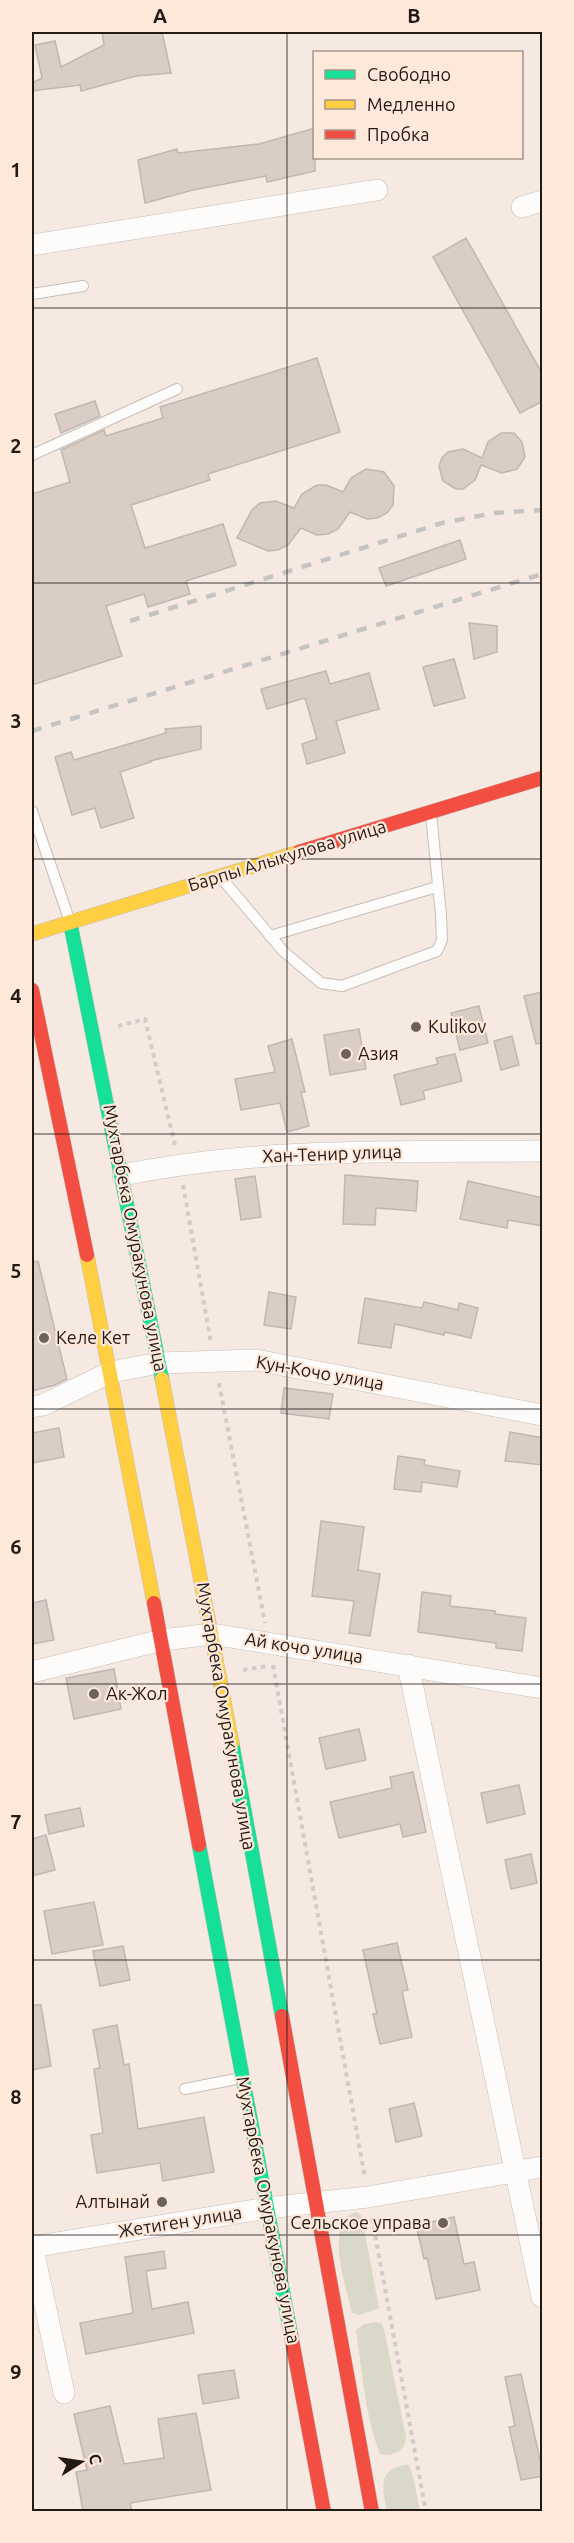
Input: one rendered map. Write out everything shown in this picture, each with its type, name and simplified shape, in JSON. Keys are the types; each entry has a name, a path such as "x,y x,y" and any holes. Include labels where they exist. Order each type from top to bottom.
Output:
{"main road":[{"name":"Барпы Алыкулова улица","path":"32,934 543,778"},
{"name":"Мухтарбека Омуракунова улица","path":"70,922 123,1174 212,1634 372,2511"},
{"name":"Мухтарбека Омуракунова улица","path":"32,990 111,1372 324,2511"}],"street":[{"path":"32,245 377,190"},
{"path":"522,207 543,201"},
{"name":"Хан-Тенир улица","path":"123,1174 179,1163 284,1154 543,1150"},
{"name":"Кун-Кочо улица","path":"32,1407 111,1372 159,1363 256,1360 543,1415"},
{"name":"Ай кочо улица","path":"32,1672 162,1640 212,1634 543,1688"},
{"path":"408,1665 543,2297"},
{"name":"Жетиген улица","path":"32,2246 267,2208 368,2197 543,2167"},
{"path":"32,2246 64,2393"}],"lane":[{"path":"32,294 83,286"},
{"path":"32,455 177,389"},
{"path":"32,810 70,922"},
{"path":"220,876 283,951 321,983 342,986 437,951 442,940 431,812"},
{"path":"270,936 437,887"},
{"path":"185,2089 243,2078"}],"path":[{"path":"118,1026 145,1019 179,1163 214,1360 269,1642 426,2511"},
{"path":"242,1671 273,1665"}],"shaded area":[{"path":"356,2212 361,2215 363,2223 379,2308 360,2315 352,2313 339,2254 343,2218"},
{"path":"381,2323 384,2329 406,2437 404,2446 398,2452 389,2455 380,2454 371,2424 356,2330 364,2324"},
{"path":"409,2465 420,2511 387,2511 384,2480 391,2470"}],"building":[{"path":"102,32 162,32 171,73 136,76 81,91 80,85 32,91 32,83 42,78 35,45 55,41 61,67 104,45"},
{"path":"313,129 315,171 267,182 266,176 193,190 145,203 138,160 177,149 178,153 259,144"},
{"path":"466,238 543,375 543,401 520,413 433,257"},
{"path":"317,358 340,432 208,474 210,480 131,505 145,548 223,524 236,565 186,581 190,594 148,607 144,594 106,606 122,656 32,685 32,494 70,482 61,450 104,430 106,436 163,418 160,407"},
{"path":"95,401 100,416 61,433 55,414"},
{"path":"501,433 514,433 522,442 525,457 517,469 502,473 481,465 475,480 463,489 456,489 443,481 439,466 442,458 448,452 463,449 482,458 488,442"},
{"path":"366,469 384,472 394,486 393,505 387,513 377,518 367,519 350,512 338,529 328,534 317,535 301,528 288,545 278,550 268,551 237,538 252,510 260,503 276,501 294,508 302,494 317,485 326,485 343,492 351,478"},
{"path":"460,540 466,559 386,586 379,568"},
{"path":"469,623 497,626 497,652 474,659"},
{"path":"454,659 465,698 434,706 423,667"},
{"path":"326,671 330,684 369,673 379,709 336,721 345,753 307,764 302,744 317,739 305,698 267,709 261,689"},
{"path":"201,726 201,749 150,761 120,772 134,818 101,828 95,808 72,815 55,757 71,752 74,760 166,733 165,729"},
{"path":"543,992 543,1043 536,1044 524,996"},
{"path":"479,1006 488,1043 460,1050 451,1013"},
{"path":"359,1029 366,1069 330,1075 324,1035"},
{"path":"512,1036 519,1065 501,1070 494,1041"},
{"path":"292,1039 305,1092 301,1092 309,1126 287,1132 280,1103 241,1110 235,1079 275,1072 268,1046"},
{"path":"455,1054 462,1081 423,1091 425,1099 401,1105 394,1075 438,1064 436,1058"},
{"path":"345,1175 418,1181 416,1211 376,1208 375,1225 343,1224"},
{"path":"255,1176 261,1217 241,1220 235,1179"},
{"path":"468,1181 543,1198 543,1226 508,1220 507,1228 460,1219"},
{"name":"Келе Кет","path":"38,1261 67,1379 32,1391 32,1262"},
{"path":"269,1292 296,1297 291,1329 264,1325"},
{"path":"365,1298 422,1308 424,1302 458,1310 459,1303 478,1308 471,1338 445,1332 444,1335 395,1324 391,1348 358,1343"},
{"path":"284,1388 333,1394 329,1419 281,1413"},
{"path":"59,1428 64,1457 32,1463 32,1433"},
{"path":"510,1432 543,1438 543,1465 505,1461"},
{"path":"398,1456 425,1460 424,1465 460,1471 457,1487 422,1482 421,1492 394,1489"},
{"path":"321,1521 364,1527 358,1570 380,1574 370,1636 349,1633 354,1601 312,1596"},
{"path":"422,1592 451,1596 450,1606 495,1611 495,1614 526,1618 522,1651 496,1648 496,1643 418,1632"},
{"path":"46,1600 54,1640 32,1644 32,1603"},
{"name":"Ак-Жол","path":"114,1669 121,1709 74,1719 66,1678"},
{"path":"359,1729 366,1760 326,1769 319,1738"},
{"path":"413,1772 426,1832 403,1837 400,1824 339,1838 330,1802 392,1788 390,1777"},
{"path":"519,1785 525,1814 487,1823 481,1793"},
{"path":"80,1808 84,1826 49,1834 45,1815"},
{"path":"46,1835 55,1870 32,1876 32,1839"},
{"path":"531,1854 537,1883 511,1889 505,1860"},
{"path":"94,1902 103,1945 52,1954 44,1911"},
{"path":"397,1943 408,1990 402,1991 412,2037 380,2044 373,2014 377,2014 363,1950"},
{"path":"123,1946 130,1980 100,1986 93,1951"},
{"path":"32,2005 41,2005 51,2066 32,2070"},
{"path":"117,2025 124,2065 129,2064 138,2129 204,2117 214,2172 163,2181 160,2163 97,2173 91,2135 103,2133 94,2069 100,2068 93,2030"},
{"path":"414,2103 422,2136 396,2142 389,2109"},
{"path":"454,2217 464,2264 474,2262 480,2290 436,2299 427,2258 424,2259 416,2225"},
{"path":"164,2251 166,2268 146,2271 152,2309 188,2302 194,2333 86,2354 80,2323 133,2313 125,2257"},
{"path":"234,2370 239,2398 203,2404 198,2375"},
{"path":"521,2374 543,2476 521,2480 509,2427 515,2426 505,2377"},
{"path":"110,2406 124,2464 164,2458 158,2419 196,2413 211,2490 130,2503 132,2511 83,2511 76,2472 87,2470 74,2414"}],"railway":[{"path":"130,621 442,523 494,513 542,510"},
{"path":"32,731 542,574"}],"traffic: fast":[{"path":"70,922 162,1379"},
{"path":"232,1743 282,2016"},
{"path":"199,1845 291,2335"}],"traffic: slow":[{"path":"32,934 299,852"},
{"path":"87,1255 154,1603"},
{"path":"162,1379 232,1743"}],"traffic: jam":[{"path":"299,852 542,778"},
{"path":"32,990 87,1255"},
{"path":"154,1603 199,1845"},
{"path":"282,2016 372,2512"},
{"path":"291,2335 324,2512"}],"place":[{"name":"Kulikov","path":"416,1027"},
{"name":"Азия","path":"346,1054"},
{"name":"Келе Кет","path":"44,1338"},
{"name":"Ак-Жол","path":"94,1694"},
{"name":"Алтынай","path":"162,2202"},
{"name":"Сельское управа","path":"443,2223"}]}
